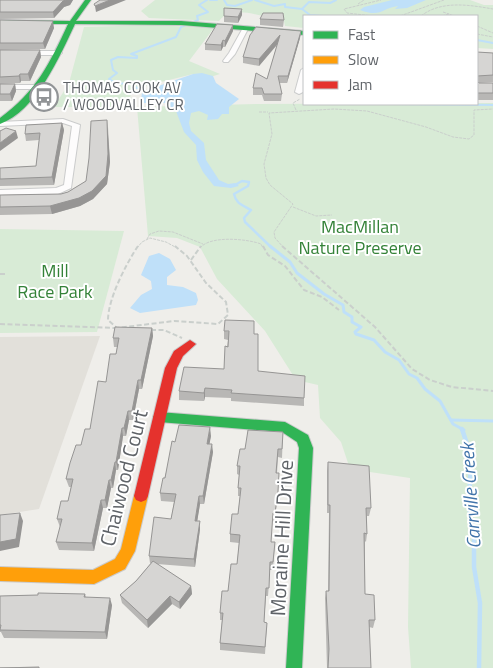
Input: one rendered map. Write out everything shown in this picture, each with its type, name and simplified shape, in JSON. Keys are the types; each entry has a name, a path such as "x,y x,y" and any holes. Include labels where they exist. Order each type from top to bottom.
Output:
{"street":[{"path":"0,123 28,102 41,87 73,21 86,0"},
{"path":"0,22 164,23 246,27 303,33"},
{"path":"226,61 232,54 246,27"},
{"path":"0,53 59,53"},
{"path":"299,92 303,74"},
{"path":"0,87 41,87"},
{"path":"0,123 26,124 63,121 76,125 68,186 58,191 0,193"},
{"name":"Chaiwood Court","path":"0,574 94,577 120,564 128,551 171,368 178,354 190,344"},
{"name":"Moraine Hill Drive","path":"159,417 285,427 303,439 306,448 294,668"}],"path":[{"path":"358,4 364,0"},
{"path":"367,15 344,11 346,7 381,0"},
{"path":"403,15 444,0"},
{"path":"422,15 427,10 443,7 461,6 493,9"},
{"path":"443,12 449,14"},
{"path":"478,26 493,33"},
{"path":"478,34 493,37"},
{"path":"296,111 293,103 301,98 299,92"},
{"path":"258,112 308,112 334,109 374,112 453,137 468,139 474,135 474,110 493,110"},
{"path":"270,112 268,118 272,134 264,164 266,178 270,185 293,204 293,207 316,216 332,215"},
{"path":"293,207 274,232 275,238 289,254 325,282 342,300 375,327 412,369 430,380 452,387 493,391"},
{"path":"117,328 108,319 108,312 135,251 150,234 157,232 174,232 191,241 203,244 212,241 243,239 261,244 268,255 290,271 304,290 322,297 339,310"},
{"path":"117,328 174,321 218,324 228,316 226,302 213,293 188,254 159,239 147,239"},
{"path":"191,260 203,244"},
{"path":"0,274 6,274"},
{"path":"0,324 164,330 177,334 190,344"}],"shaded area":[{"path":"100,336 39,509 0,515 0,337"}],"green space":[{"path":"155,0 470,0 484,5 493,5 493,49 478,48 478,15 303,15 303,28 285,26 284,21 240,12 225,16 219,21 149,18 141,11"},
{"path":"152,25 214,28 189,61 220,74 207,78 193,74 137,88 130,96 137,107 54,107 69,83 84,27"},
{"name":"MacMillan Nature Preserve","path":"478,103 493,103 493,668 411,668 408,627 410,478 350,469 341,442 320,418 318,385 296,380 265,331 217,279 200,247 177,238 148,236 137,107 257,104 478,105"},
{"name":"Mill Race Park","path":"0,229 124,231 97,332 0,333"}],"water":[{"path":"392,0 426,0 407,8 395,9 398,6 377,13 360,10 364,7"},
{"path":"202,73 213,76 216,83 239,99 229,107 229,114 222,114 218,119 207,120 208,115 199,111 191,113 189,123 191,131 204,143 206,160 219,180 228,184 235,183 239,186 231,188 214,186 203,172 197,160 196,145 184,132 176,111 165,103 144,103 141,100 142,93 147,90 193,74"},
{"path":"159,253 170,259 176,270 167,277 167,285 183,287 196,293 198,300 196,305 140,313 130,308 141,295 152,289 151,281 141,275 149,256"}],"building":[{"path":"0,0 66,0 53,12 0,12"},
{"path":"100,0 110,0 95,6 94,4"},
{"path":"224,8 242,9 238,17 224,16"},
{"path":"263,13 283,13 284,20 260,19"},
{"path":"0,20 53,21 43,43 0,43"},
{"path":"217,24 233,25 221,45 205,44"},
{"path":"256,27 301,31 288,76 278,76 282,94 264,94 262,88 253,88 256,73 267,79 280,35 259,59 243,57 250,35"},
{"path":"0,50 40,50 28,74 0,77"},
{"path":"478,52 493,53 493,75 478,76"},
{"path":"478,82 493,83 493,93 478,93"},
{"path":"0,84 15,84 10,94 0,94"},
{"path":"107,120 108,154 106,176 92,191 79,198 50,206 0,207 0,195 61,194 86,181 91,121"},
{"path":"62,123 52,177 0,179 0,168 36,166 40,133 25,134 26,125"},
{"path":"6,128 16,131 0,143 0,131"},
{"path":"225,320 254,321 254,334 258,334 258,371 305,376 304,398 231,393 232,390 205,388 204,393 179,391 184,367 224,369 225,346 228,347 229,331 224,331"},
{"path":"115,327 152,328 141,380 138,380 132,411 128,411 124,428 122,428 116,462 111,480 109,480 105,500 101,500 92,543 56,542 62,519 57,519 61,501 68,501 73,479 66,479 70,463 76,445 81,445 85,429 90,429 98,381 106,382 110,354 116,354 119,338 113,338"},
{"path":"179,425 210,427 207,444 212,444 203,496 199,496 195,521 200,521 194,559 149,556 154,517 171,519 176,494 160,493 172,441 175,442"},
{"path":"248,430 283,432 282,449 278,449 276,473 279,473 271,542 275,542 273,562 270,562 269,588 266,588 264,622 267,623 265,647 220,643 223,613 220,613 222,591 228,591 231,564 237,564 240,535 230,534 232,514 238,514 241,488 238,488 240,466 237,466 240,449 245,449"},
{"path":"328,462 369,466 371,508 366,508 367,534 364,533 365,594 374,595 375,620 369,620 371,668 328,668 326,591 329,591 330,505 328,505"},
{"path":"20,513 16,539 0,542 0,515"},
{"path":"153,561 191,586 179,602 170,596 147,620 120,595 136,581"},
{"path":"38,593 85,594 84,597 110,598 105,632 0,630 0,596 38,595"},
{"path":"39,667 39,668 0,668"}],"waterway":[{"name":"Carrville Creek","path":"128,84 116,83 109,79 117,73 113,70 111,60 118,57 137,58 137,56 131,54 176,37 181,27 198,20 197,16 208,12 199,5 207,0"},
{"name":"Carrville Creek","path":"210,0 217,0"},
{"path":"224,0 227,5 235,6 252,0"},
{"path":"255,0 274,6 285,4 285,7 302,9"},
{"path":"302,9 309,2 330,3 336,0"},
{"path":"302,9 310,15"},
{"path":"478,40 493,43"},
{"name":"Carrville Creek","path":"135,87 148,93"},
{"path":"478,105 493,105"},
{"name":"Carrville Creek","path":"235,185 242,181 249,182 248,186 234,194 236,200 251,210 244,218 245,222 272,248"},
{"name":"Carrville Creek","path":"270,246 290,262 297,273 324,294 343,305 344,312 352,317 352,322 361,327 355,332 356,334 374,340 385,352 399,360 409,374 417,378 425,389 440,401 453,424 464,430"},
{"path":"451,420 493,421"},
{"name":"Carrville Creek","path":"462,429 471,456 469,506 474,538 474,567 480,603 479,668"}],"traffic: fast":[{"path":"0,122 19,107 42,82 75,18 88,0"},
{"path":"0,22 181,23 303,33"},
{"path":"159,417 285,427 303,439 306,448 294,668"}],"traffic: slow":[{"path":"0,574 94,577 120,564 128,551 141,496"}],"traffic: jam":[{"path":"141,496 171,368 178,354 190,344"}],"place":[{"name":"THOMAS COOK AV / WOODVALLEY CR","path":"44,97"}]}
